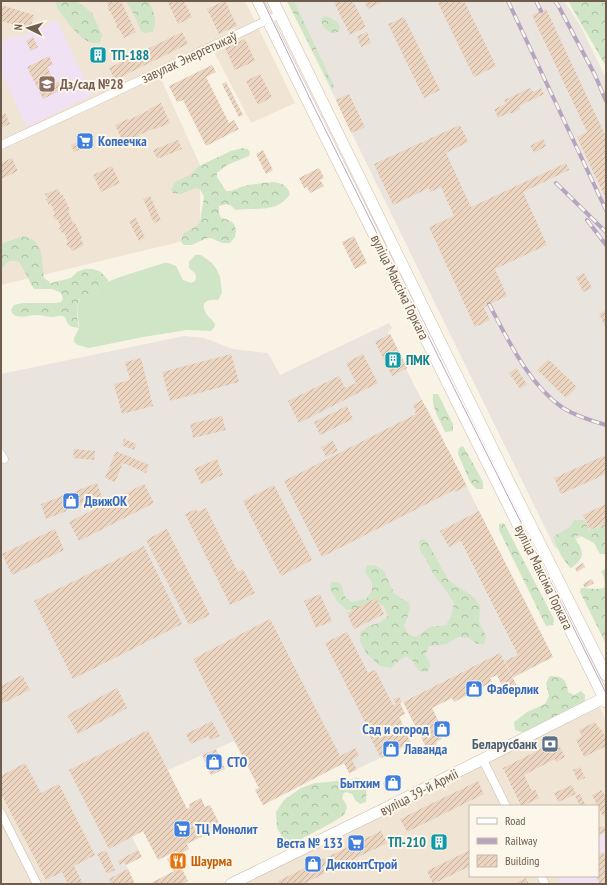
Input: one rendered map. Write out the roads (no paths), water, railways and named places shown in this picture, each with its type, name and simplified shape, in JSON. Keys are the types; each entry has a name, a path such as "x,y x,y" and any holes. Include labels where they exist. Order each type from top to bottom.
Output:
{"main road":[{"name":"вуліца Максіма Горкага","path":"258,1 308,103 555,587 605,699"},
{"name":"вуліца Максіма Горкага","path":"273,1 321,97 504,485"},
{"name":"вуліца Максіма Горкага","path":"555,587 606,675"},
{"name":"вуліца 39-й Арміі","path":"231,884 605,699"}],"street":[{"name":"завулак Энергетыкаў","path":"1,145 280,14"},
{"path":"308,103 321,97"},
{"path":"482,760 505,805"},
{"path":"1,813 37,884"}],"tram line":[{"path":"263,1 311,101 606,693"}],"railway":[{"path":"508,1 606,210"},
{"path":"536,1 541,11"},
{"path":"555,1 595,75 606,101"},
{"path":"556,183 606,232"},
{"path":"587,220 606,245"},
{"path":"489,304 520,361 540,387 568,411 606,425"}],"place":[{"name":"ТП-188","path":"98,55"},
{"name":"Дз/сад №28","path":"47,84"},
{"name":"Копеечка","path":"85,141"},
{"name":"ПМК","path":"393,360"},
{"name":"ДвижОК","path":"71,501"},
{"name":"Фаберлик","path":"474,689"},
{"name":"Сад и огород","path":"442,729"},
{"name":"Беларусбанк","path":"550,744"},
{"name":"Лаванда","path":"391,749"},
{"name":"СТО","path":"214,762"},
{"name":"Бытхим","path":"393,783"},
{"name":"ТЦ Монолит","path":"182,829"},
{"name":"ТП-210","path":"439,842"},
{"name":"Веста № 133","path":"356,843"},
{"name":"Шаурма","path":"178,861"},
{"name":"ДисконтСтрой","path":"313,864"}]}
